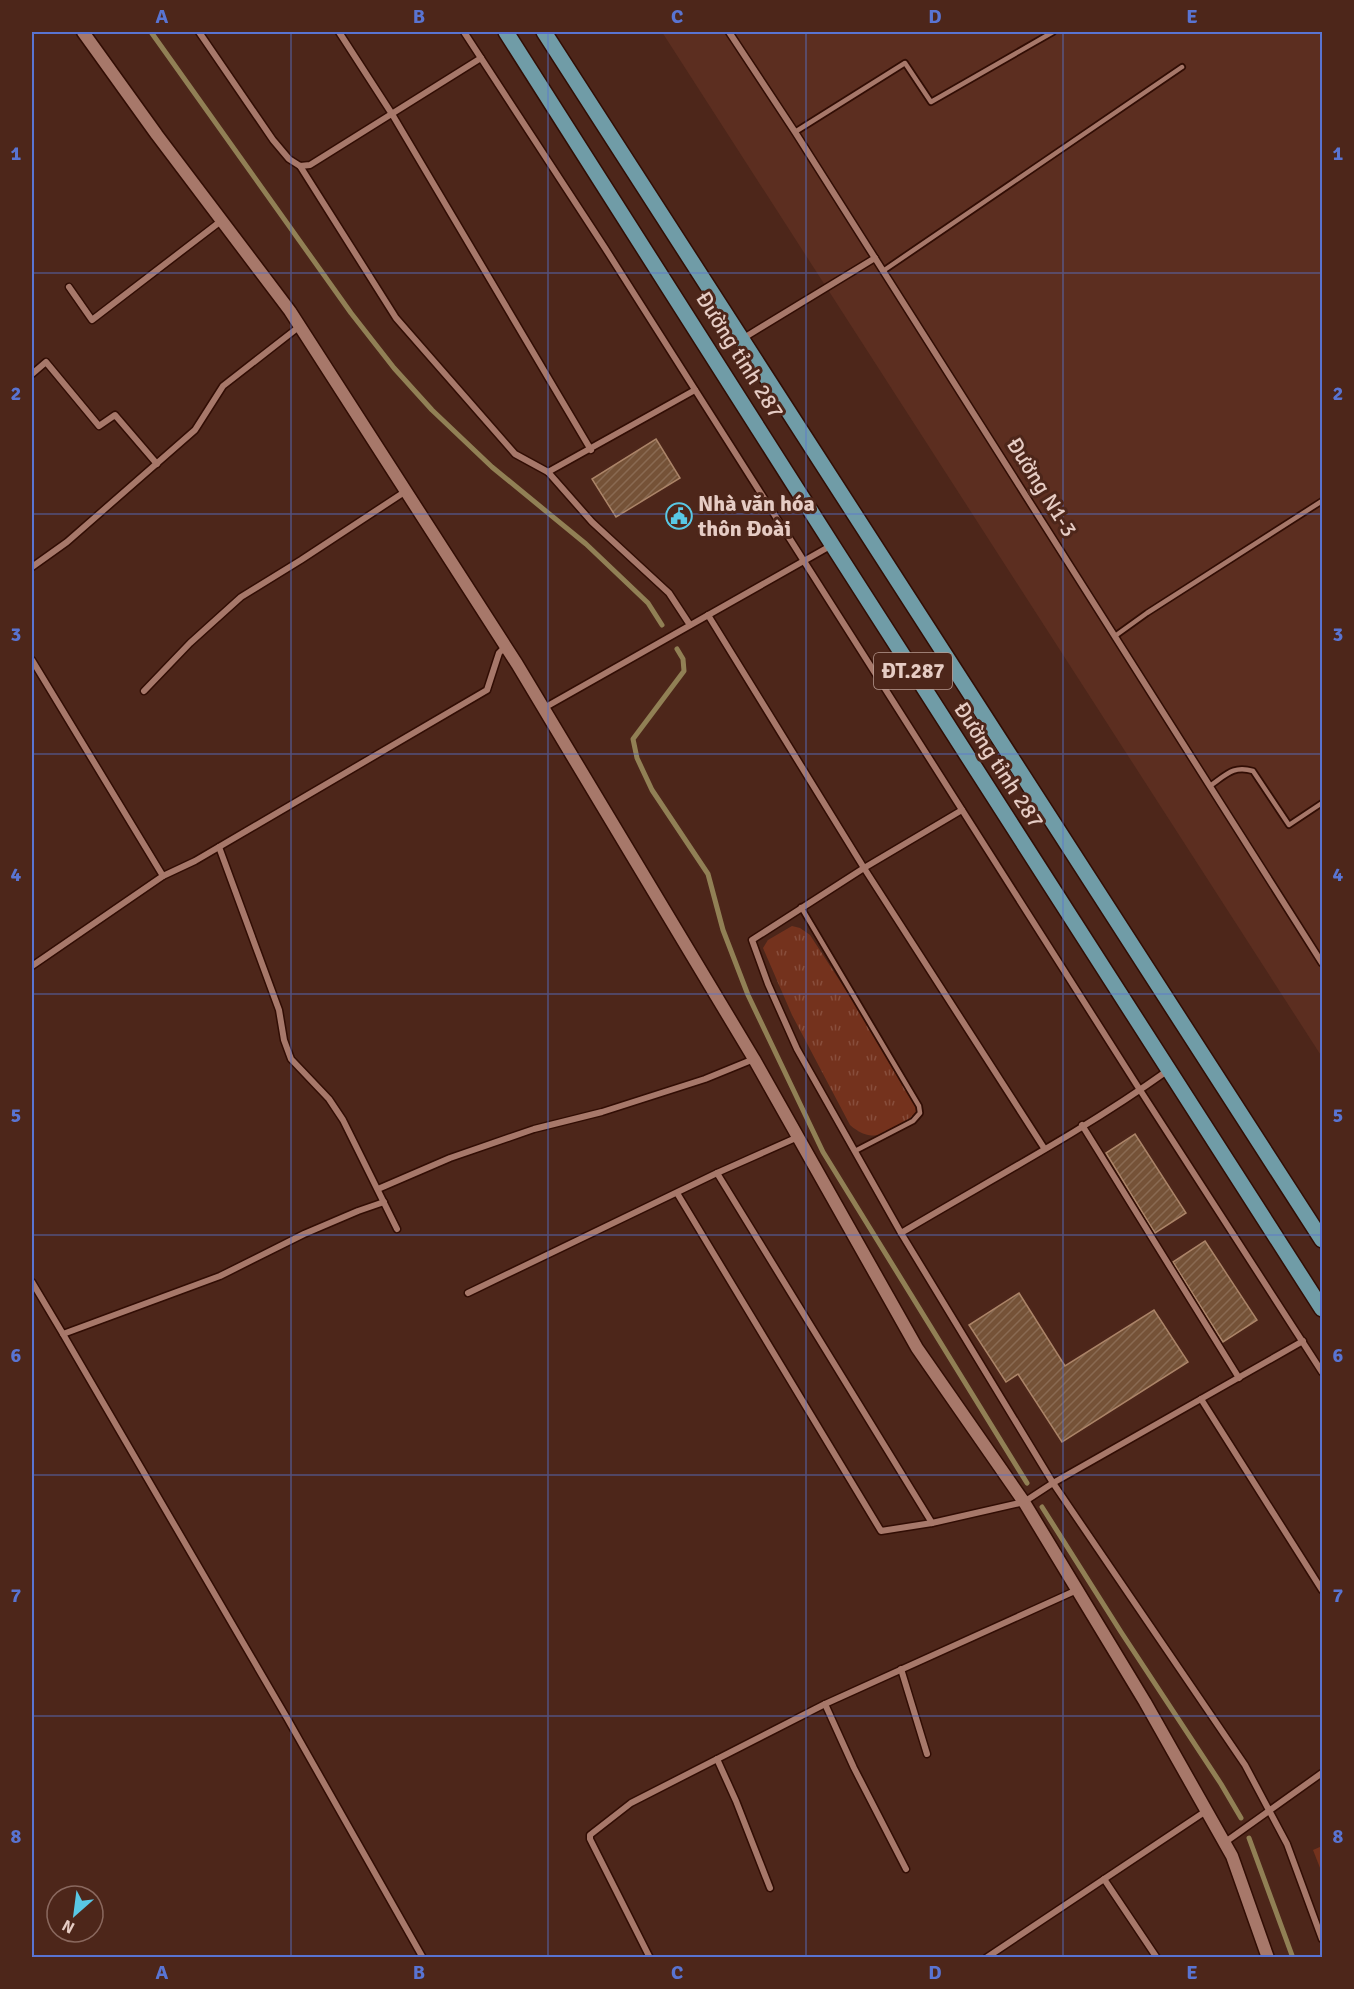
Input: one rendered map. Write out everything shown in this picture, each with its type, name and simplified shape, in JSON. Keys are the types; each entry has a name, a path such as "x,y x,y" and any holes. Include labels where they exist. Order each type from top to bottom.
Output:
{"main road":[{"name":"Đường tỉnh 287","path":"506,32 696,327 832,545 1323,1309"},
{"name":"Đường tỉnh 287","path":"544,32 1323,1240"}],"street":[{"path":"83,32 300,326 506,646 754,1059 917,1348 1024,1502 1145,1702 1232,1856 1268,1958"},
{"path":"199,32 273,140 289,159 300,166 396,318 515,454 548,472 592,522 669,593 690,625"},
{"path":"339,32 392,114 591,450"},
{"path":"464,32 695,390 1140,1090 1323,1372"},
{"name":"Đường N1-3","path":"729,32 795,132 1323,963"},
{"path":"300,166 310,165 481,58"},
{"path":"69,287 92,320 222,220"},
{"path":"742,339 875,258"},
{"path":"32,567 68,542 195,430 223,386 300,326"},
{"path":"32,375 45,362 99,426 115,415 157,464"},
{"path":"548,472 695,390"},
{"path":"144,691 190,642 241,597 406,491"},
{"path":"544,708 832,545"},
{"path":"708,615 864,868 1044,1148"},
{"path":"32,966 163,876 195,861 487,690 499,653 506,646"},
{"path":"32,660 163,876"},
{"path":"962,810 864,868 752,940 768,984 797,1049 901,1233 1053,1483 1245,1765 1287,1844 1323,1939"},
{"path":"219,847 279,1010 284,1040 291,1059 329,1099 343,1120 397,1229"},
{"path":"378,1189 450,1158 534,1130 602,1112 754,1059"},
{"path":"901,1233 1140,1090 1168,1070"},
{"path":"1082,1125 1239,1378"},
{"path":"468,1293 717,1173 798,1137"},
{"path":"717,1173 932,1523"},
{"path":"677,1193 881,1532 1024,1502 1053,1483 1303,1341"},
{"path":"63,1334 220,1276 304,1234 358,1210 384,1202"},
{"path":"32,1282 423,1958"},
{"path":"1201,1400 1323,1590"},
{"path":"650,1958 590,1835 631,1803 825,1704 1077,1590"},
{"path":"902,1669 927,1754"},
{"path":"825,1704 854,1768 906,1869"},
{"path":"717,1759 770,1888"},
{"path":"1224,1843 1323,1773"},
{"path":"987,1958 1206,1811"},
{"path":"1104,1879 1157,1958"}],"lane":[{"path":"795,132 905,63 931,102 1053,32"},
{"path":"883,271 1182,67"},
{"path":"1115,636 1147,613 1323,501"},
{"path":"1210,786 1233,770 1243,768 1253,771 1289,825 1323,803"},
{"path":"801,907 919,1106 920,1113 913,1121 855,1151"}],"shaded area":[{"path":"662,32 1322,32 1322,1057"}],"green space":[{"path":"792,926 810,935 916,1098 919,1108 917,1116 892,1131 876,1136 868,1135 850,1125 792,1015 763,948 768,940"},
{"path":"1322,1846 1322,1873 1313,1850"}],"building":[{"path":"656,439 680,478 616,517 592,479"},
{"path":"1135,1134 1186,1213 1155,1233 1106,1153"},
{"path":"1205,1241 1257,1320 1223,1342 1173,1262"},
{"path":"1019,1293 1065,1366 1154,1310 1188,1362 1062,1442 1018,1374 1006,1382 969,1325"}],"waterway":[{"path":"151,32 351,313 394,368 432,410 492,467 586,544 648,603 662,625"},
{"path":"677,649 683,659 684,671 633,739 637,758 652,790 708,874 723,930 748,995 823,1152 1027,1483"},
{"path":"1042,1507 1241,1818"},
{"path":"1249,1838 1293,1958"}],"place":[{"name":"Nhà văn hóa thôn Đoài","path":"679,516"}]}
